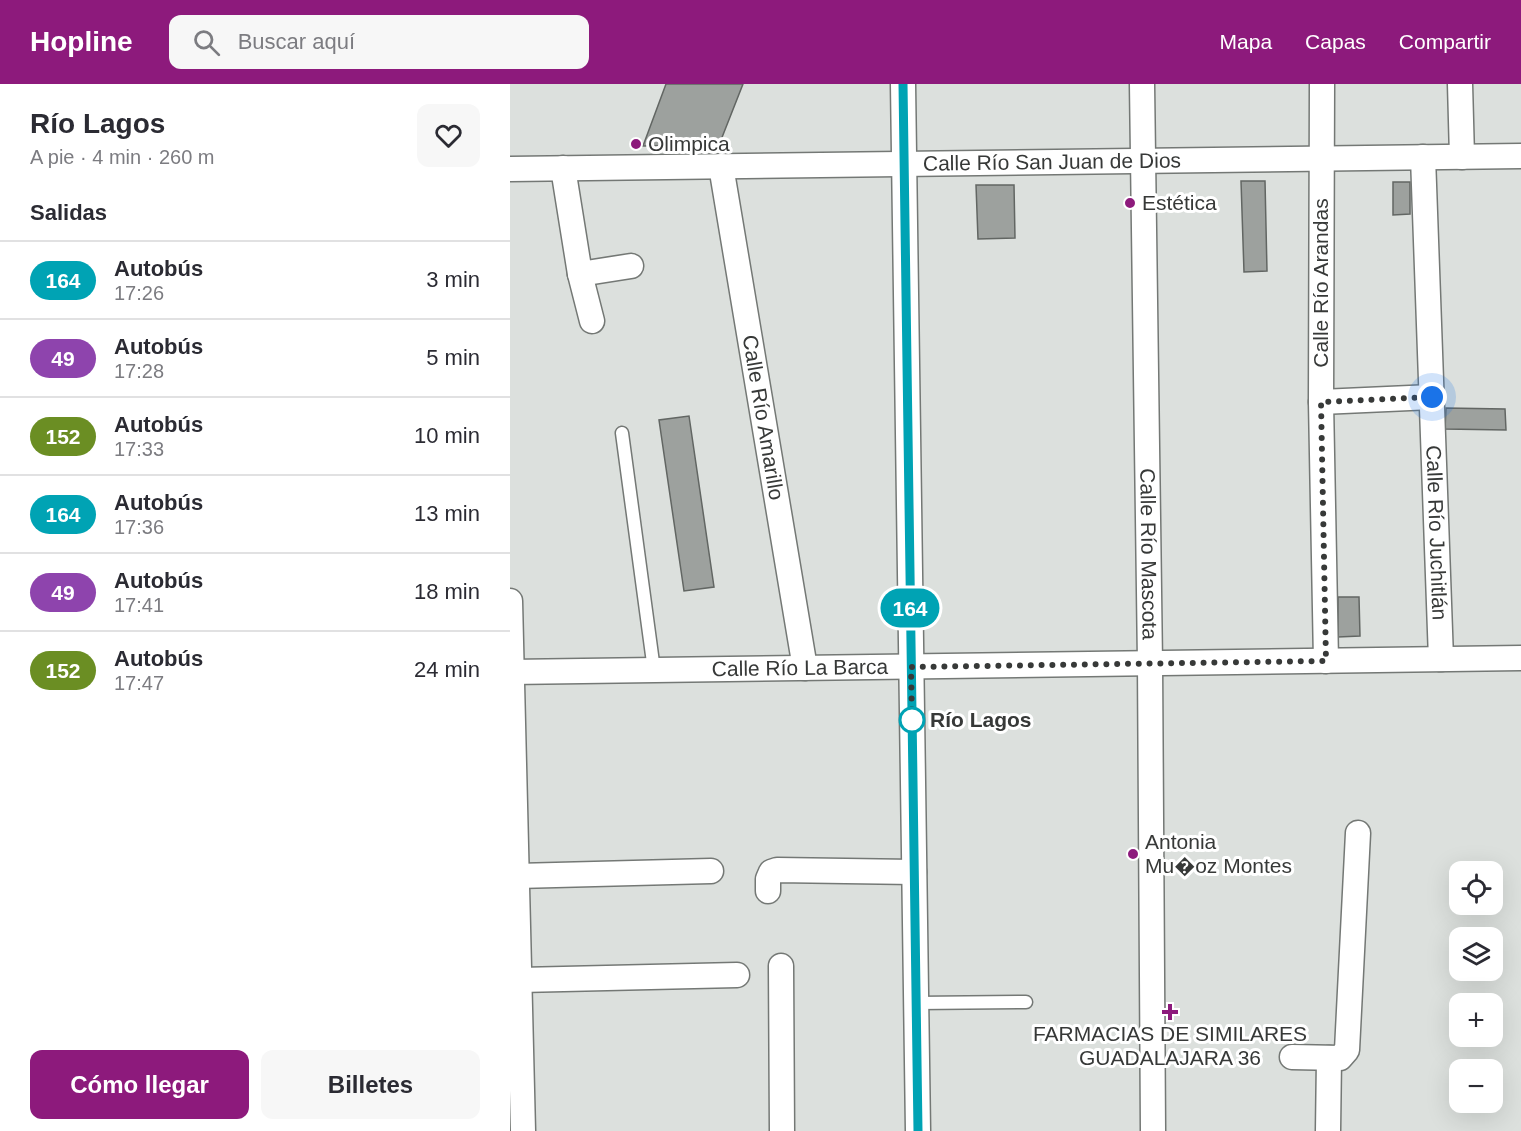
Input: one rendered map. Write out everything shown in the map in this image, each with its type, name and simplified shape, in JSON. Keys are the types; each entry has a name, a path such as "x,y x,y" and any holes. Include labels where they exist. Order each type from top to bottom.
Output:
{"street":[{"path":"903,84 918,1131"},
{"name":"Calle Río Mascota","path":"1142,84 1150,663 1153,1131"},
{"name":"Calle Río Arandas","path":"1322,84 1321,402 1326,661"},
{"path":"1460,84 1462,157"},
{"name":"Calle Río San Juan de Dios","path":"510,168 1521,156"},
{"name":"Calle Río Juchitlán","path":"1423,157 1441,659"},
{"name":"Calle Río Amarillo","path":"721,166 805,668"},
{"path":"563,168 580,274 592,321"},
{"path":"580,274 631,266"},
{"path":"1321,402 1432,397"},
{"path":"510,600 524,1131"},
{"name":"Calle Río La Barca","path":"511,672 1521,658"},
{"path":"1292,1057 1340,1058 1348,1046 1358,833"},
{"path":"768,891 768,875 777,870 914,872"},
{"path":"518,876 711,871"},
{"path":"781,966 782,1131"},
{"path":"520,980 736,975"},
{"path":"1328,1131 1329,1058"}],"lane":[{"path":"622,432 654,670"},
{"path":"916,1003 1026,1002"}],"building":[{"path":"666,84 743,84 719,145 643,146"},
{"path":"1241,181 1265,181 1267,271 1244,272"},
{"path":"1393,182 1410,182 1410,214 1393,215"},
{"path":"976,185 1014,185 1015,238 978,239"},
{"path":"1446,408 1505,409 1506,430 1445,429"},
{"path":"689,416 714,587 684,591 659,420"},
{"path":"1338,597 1359,597 1360,636 1338,637"}],"bus line":[{"name":"164","path":"903,84 918,1131"}],"place":[{"name":"Olimpica","path":"636,144"},
{"name":"Estética","path":"1130,203"},
{"name":"Río Lagos","path":"912,720"},
{"name":"Antonia Mu�oz Montes","path":"1133,854"},
{"name":"FARMACIAS DE SIMILARES GUADALAJARA 36","path":"1170,1012"}],"route":[{"path":"912,720 911,667 1326,661 1321,402 1432,397"}]}
